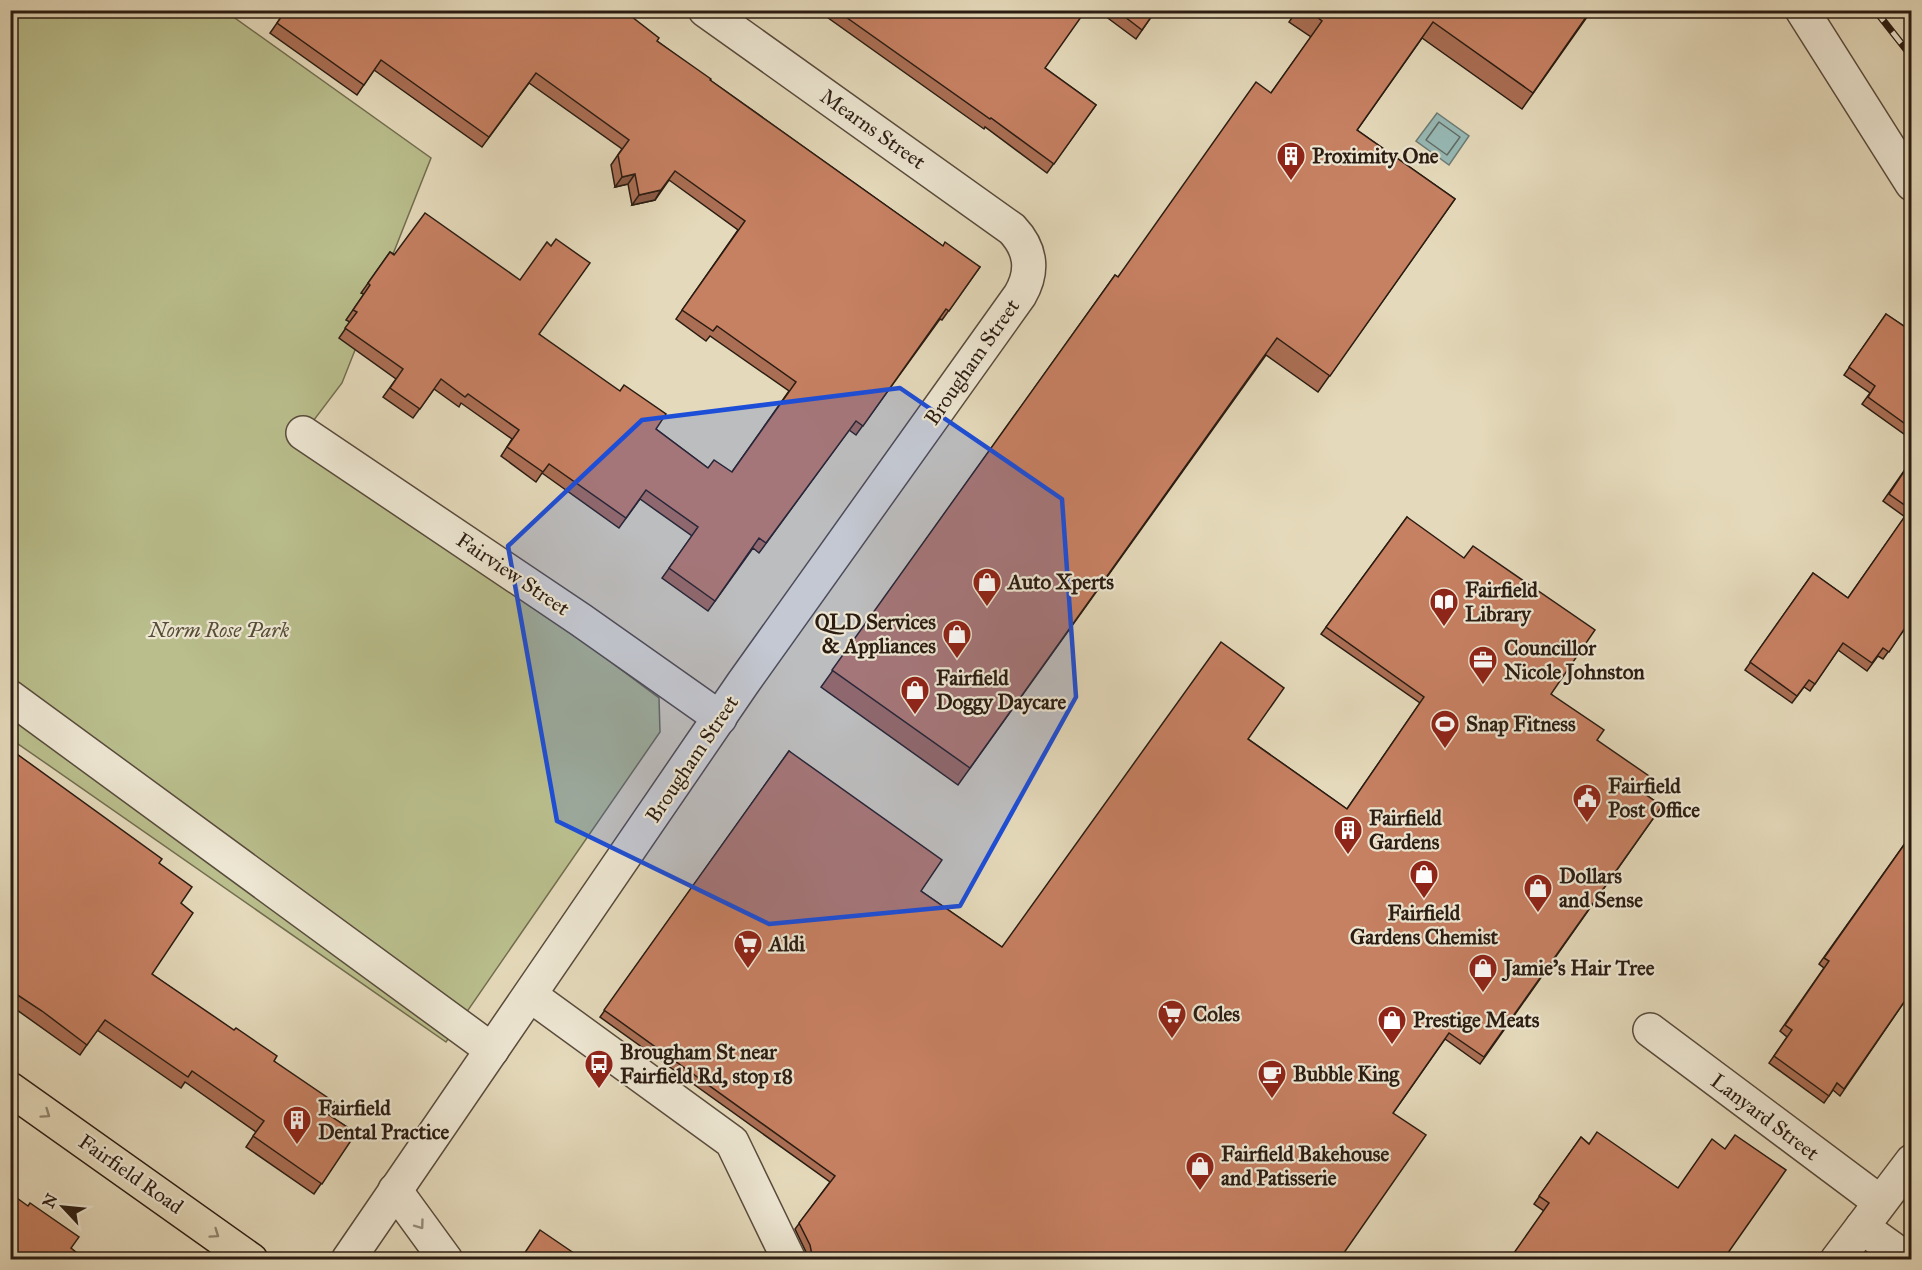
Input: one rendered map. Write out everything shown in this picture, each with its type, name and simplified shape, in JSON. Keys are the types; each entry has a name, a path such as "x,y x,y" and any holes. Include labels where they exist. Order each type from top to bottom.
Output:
{"main road":[{"name":"Fairfield Road","path":"10,1089 251,1260"}],"street":[{"name":"Mearns Street","path":"705,10 1000,219 1017,235 1027,250 1029,258"},
{"path":"1802,10 1911,184"},
{"name":"Brougham Street","path":"348,1260 720,718 1020,295 1028,278 1029,258"},
{"name":"Fairview Street","path":"303,433 581,620 720,718"},
{"path":"10,698 492,1050"},
{"path":"530,995 732,1142 789,1260"},
{"name":"Lanyard Street","path":"1650,1030 1871,1215 1908,1260"},
{"path":"1837,1260 1911,1161"},
{"path":"396,1191 446,1260"}],"highlighted area":[{"path":"900,388 1062,499 1076,697 960,906 769,924 557,821 508,546 642,420"}],"green space":[{"name":"Norm Rose Park","path":"11,11 225,11 431,158 342,383 304,433 659,698 660,732 446,1042 11,739"}],"water":[{"path":"1437,113 1469,136 1449,165 1416,141"}],"building":[{"path":"286,10 623,10 659,38 657,41 710,80 943,246 945,242 980,267 949,311 946,309 863,426 856,421 766,543 759,538 715,601 669,568 698,527 646,490 626,518 549,464 543,472 507,447 519,430 468,394 465,397 441,379 420,409 390,388 403,369 345,328 357,312 353,310 370,285 368,283 390,252 394,255 425,213 520,280 547,242 551,246 556,239 590,263 539,334 620,391 624,385 666,414 656,429 708,468 714,460 732,472 796,382 717,326 713,331 682,310 745,221 675,171 661,190 639,195 635,174 622,177 618,155 629,140 536,73 489,137 381,60 364,85 277,23"},
{"path":"836,10 1024,10 1031,15 1035,10 1086,10 1045,68 1096,105 1054,164"},
{"path":"1116,10 1156,10 1142,30"},
{"path":"1308,10 1591,10 1533,93 1433,22 1357,130 1455,199 1330,376 1277,338 970,768 832,670 1115,275 1118,277 1256,82 1271,93 1322,21"},
{"path":"1886,314 1911,331 1911,428 1868,397 1875,386 1849,367"},
{"path":"1911,461 1911,619 1889,652 1883,648 1872,663 1843,643 1815,684 1809,680 1797,696 1750,662 1813,573 1848,598 1910,509 1889,494"},
{"name":"Fairfield Gardens","path":"1407,517 1464,558 1473,546 1595,630 1551,694 1604,730 1597,740 1649,776 1639,790 1662,806 1484,1057 1449,1033 1393,1113 1426,1135 1339,1260 814,1260 810,1245 799,1223 835,1176 604,1010 789,751 942,860 921,891 1002,947 1221,642 1284,688 1248,739 1347,809 1424,697 1326,627"},
{"path":"10,749 162,859 159,863 192,887 181,903 193,913 152,974 234,1030 236,1028 277,1056 274,1061 334,1102 326,1113 356,1133 322,1184 253,1136 264,1121 192,1071 188,1077 105,1020 87,1045 10,990"},
{"path":"1906,842 1911,845 1911,992 1844,1089 1837,1083 1829,1096 1774,1056 1792,1030 1785,1025 1829,961 1824,958"},
{"path":"1597,1132 1678,1188 1712,1139 1725,1149 1735,1135 1786,1170 1723,1260 1509,1260 1549,1203 1539,1196 1581,1137 1589,1144"},
{"path":"10,1193 28,1206 30,1203 79,1237 71,1248 86,1260 10,1260"},
{"path":"540,1230 584,1260 520,1260"}],"railway":[{"path":"1875,10 1912,57"}],"place":[{"name":"Proximity One","path":"1291,182"},
{"name":"Auto Xperts","path":"987,608"},
{"name":"Fairfield Library","path":"1444,628"},
{"name":"QLD Services & Appliances","path":"957,660"},
{"name":"Councillor Nicole Johnston","path":"1483,686"},
{"name":"Fairfield Doggy Daycare","path":"915,716"},
{"name":"Snap Fitness","path":"1445,750"},
{"name":"Fairfield Post Office","path":"1587,824"},
{"name":"Fairfield Gardens","path":"1348,856"},
{"name":"Fairfield Gardens Chemist","path":"1424,900"},
{"name":"Dollars and Sense","path":"1538,914"},
{"name":"Aldi","path":"748,970"},
{"name":"Jamie’s Hair Tree","path":"1483,994"},
{"name":"Coles","path":"1172,1040"},
{"name":"Prestige Meats","path":"1392,1046"},
{"name":"Brougham St near Fairfield Rd, stop 18","path":"599,1090"},
{"name":"Bubble King","path":"1272,1100"},
{"name":"Fairfield Dental Practice","path":"297,1146"},
{"name":"Fairfield Bakehouse and Patisserie","path":"1200,1192"}]}
